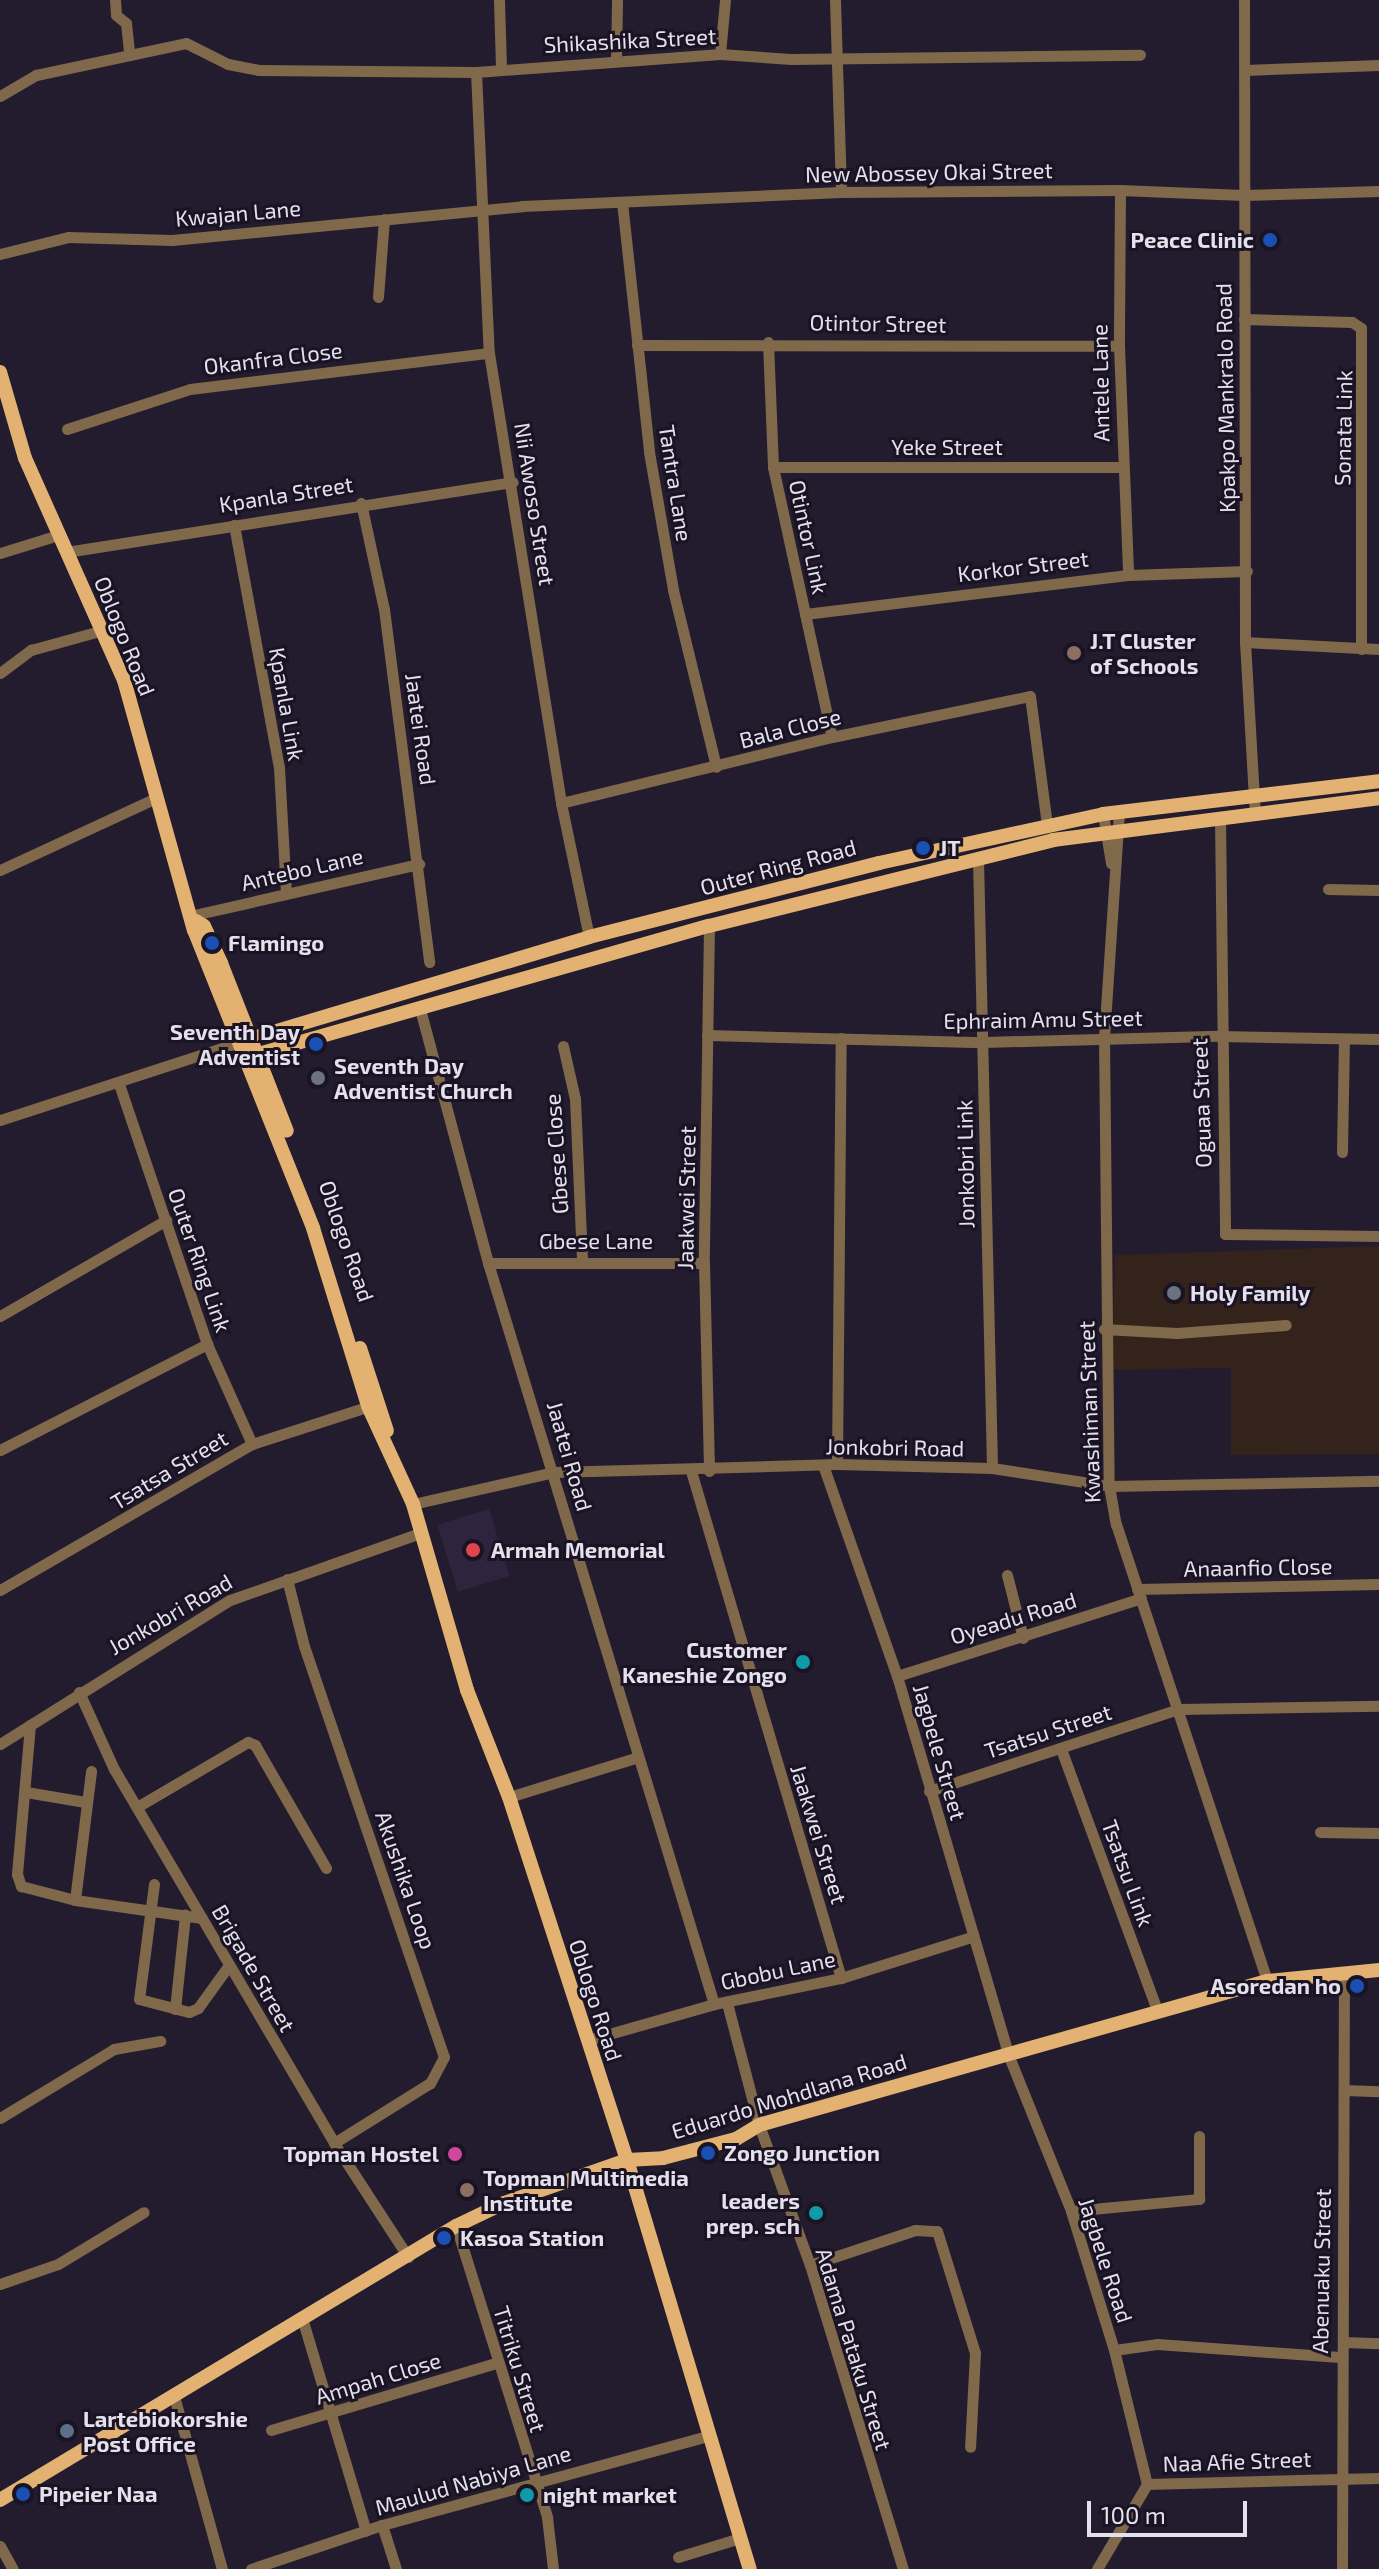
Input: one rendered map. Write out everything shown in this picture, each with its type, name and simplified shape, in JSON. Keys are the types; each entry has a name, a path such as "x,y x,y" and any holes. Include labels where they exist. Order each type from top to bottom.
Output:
{"main road":[{"name":"Oblogo Road","path":"0,372 25,458 124,680 154,799 195,918 194,930 254,1057 413,1504 485,1745 509,1797 627,2160 707,2436 750,2569"},
{"name":"Outer Ring Road","path":"246,1040 589,937 1047,825 1103,814 1379,781"},
{"name":"Outer Ring Road","path":"254,1057 709,926 978,859 1112,832 1379,798"},
{"name":"Eduardo Mohdlana Road","path":"0,2500 456,2226 504,2203 627,2160 663,2158 736,2139 759,2125 1267,1981 1379,1970"}],"street":[{"path":"115,0 116,15 126,23 129,52"},
{"path":"499,0 501,69"},
{"path":"616,60 617,0"},
{"path":"720,54 725,0"},
{"path":"835,0 833,56 841,192"},
{"name":"Kpakpo Mankralo Road","path":"1244,0 1245,642 1255,815"},
{"name":"Shikashika Street","path":"0,96 36,75 129,52 186,43 228,64 258,70 476,72 720,54 1140,55"},
{"path":"1245,70 1379,65"},
{"name":"Nii Awoso Street","path":"476,72 489,353 513,482 561,803 589,937"},
{"name":"New Abossey Okai Street","path":"480,209 841,192 1120,190 1243,195 1379,191"},
{"name":"Antele Lane","path":"1120,190 1119,346 1128,575"},
{"name":"Tantra Lane","path":"622,202 637,345 673,590 716,767"},
{"name":"Kwajan Lane","path":"0,254 68,237 172,240 480,209"},
{"path":"378,297 384,219"},
{"name":"Sonata Link","path":"1244,319 1352,322 1361,328 1361,649"},
{"name":"Otintor Street","path":"637,345 768,342 1119,346"},
{"name":"Otintor Link","path":"768,342 773,467 832,737"},
{"name":"Okanfra Close","path":"67,429 190,389 489,353"},
{"name":"Yeke Street","path":"773,467 1122,467"},
{"name":"Kpanla Street","path":"66,552 361,503 513,482"},
{"name":"Jaatei Road","path":"361,503 384,609 419,864 429,962"},
{"name":"Kpanla Link","path":"234,525 279,768 286,893"},
{"path":"0,553 58,535"},
{"name":"Korkor Street","path":"805,614 1128,575 1247,571"},
{"path":"0,673 31,650 103,630"},
{"path":"1245,642 1379,649"},
{"name":"Bala Close","path":"561,803 832,737 1030,696 1047,825"},
{"path":"0,870 154,799"},
{"name":"Kwashiman Street","path":"1119,812 1112,832 1104,1038 1104,1329 1109,1486 1139,1594 1267,1981"},
{"name":"Kwashiman Street","path":"1103,814 1112,832"},
{"name":"Oguaa Street","path":"1220,817 1219,1036 1225,1234 1379,1236"},
{"name":"Jonkobri Link","path":"978,859 992,1468"},
{"name":"Antebo Lane","path":"195,918 286,893 419,864"},
{"path":"1328,889 1379,890"},
{"name":"Jaakwei Street","path":"709,926 704,1263 709,1471"},
{"name":"Jaatei Road","path":"420,1009 488,1263 554,1472 635,1758 714,2004"},
{"name":"Ephraim Amu Street","path":"707,1035 983,1042 1219,1036 1379,1039"},
{"path":"837,1464 841,1038"},
{"name":"Outer Ring Road","path":"0,1120 202,1058 246,1040"},
{"path":"1342,1152 1344,1040"},
{"name":"Gbese Close","path":"563,1046 575,1099 582,1259"},
{"name":"Outer Ring Road","path":"202,1058 254,1057"},
{"name":"Outer Ring Link","path":"119,1084 207,1344 252,1444"},
{"path":"0,1316 166,1220"},
{"name":"Gbese Lane","path":"488,1263 582,1259 704,1263"},
{"path":"1104,1329 1177,1333 1286,1325"},
{"path":"0,1450 207,1344"},
{"name":"Tsatsa Street","path":"0,1590 252,1444 375,1404"},
{"name":"Jonkobri Road","path":"413,1504 554,1472 709,1471 837,1464 992,1468 1109,1486 1379,1481"},
{"name":"Jagbele Street","path":"823,1465 897,1676 1008,2054"},
{"name":"Jaakwei Street","path":"691,1471 841,1978"},
{"name":"Jonkobri Road","path":"0,1743 195,1619 287,1579 420,1533"},
{"path":"1007,1575 1023,1638"},
{"name":"Akushika Loop","path":"287,1579 304,1646 444,2057 430,2083 334,2143"},
{"name":"Anaanfio Close","path":"1139,1594 1379,1584"},
{"name":"Oyeadu Road","path":"897,1676 1023,1638 1139,1594"},
{"name":"Brigade Street","path":"79,1692 137,1807 229,1965 334,2143 408,2257"},
{"name":"Tsatsu Street","path":"929,1791 1179,1709 1379,1706"},
{"path":"30,1725 17,1874 21,1886 75,1900 202,1918"},
{"path":"137,1807 248,1742 255,1745 326,1868"},
{"name":"Tsatsu Link","path":"1061,1749 1158,2012"},
{"path":"509,1797 635,1758"},
{"path":"75,1900 91,1771"},
{"path":"26,1792 85,1802"},
{"path":"1320,1832 1379,1833"},
{"path":"154,1884 136,1994 149,2004 189,2012 206,2003 210,1988 229,1965"},
{"path":"175,2009 185,1915"},
{"name":"Gbobu Lane","path":"588,2040 714,2004 841,1978 974,1936"},
{"name":"Abenuaku Street","path":"1342,2569 1340,2357 1343,2342 1344,1974"},
{"name":"Adama Pataku Street","path":"727,2003 759,2125 810,2265 903,2569"},
{"path":"0,2118 114,2049 160,2041"},
{"name":"Jagbele Road","path":"1008,2054 1071,2211 1114,2350 1147,2484"},
{"path":"1344,2090 1379,2091"},
{"path":"1071,2211 1199,2199 1199,2136"},
{"path":"0,2284 58,2264 144,2212"},
{"name":"Titriku Street","path":"456,2226 496,2363 547,2517 553,2569"},
{"path":"810,2265 915,2230 937,2231 975,2353 970,2447"},
{"path":"302,2318 366,2531"},
{"path":"1343,2342 1379,2343"},
{"path":"1114,2350 1157,2344 1340,2357"},
{"name":"Ampah Close","path":"271,2430 496,2363"},
{"path":"174,2396 222,2569"},
{"name":"Maulud Nabiya Lane","path":"251,2569 382,2525 707,2436"},
{"name":"Naa Afie Street","path":"1097,2569 1147,2484 1379,2478"},
{"path":"382,2525 396,2569"},
{"path":"678,2557 740,2538"},
{"path":"0,2546 13,2569"}],"shaded area":[{"path":"1379,1246 1379,1454 1231,1455 1231,1368 1112,1370 1115,1255"},
{"name":"Armah Memorial","path":"489,1509 509,1576 458,1592 437,1525"}],"place":[{"name":"Peace Clinic","path":"1270,240"},
{"name":"J.T Cluster of Schools","path":"1074,653"},
{"name":"JT","path":"923,848"},
{"name":"Flamingo","path":"212,943"},
{"name":"Seventh Day Adventist","path":"316,1044"},
{"name":"Seventh Day Adventist Church","path":"318,1078"},
{"name":"Holy Family","path":"1174,1293"},
{"name":"Armah Memorial","path":"473,1550"},
{"name":"Customer Kaneshie Zongo","path":"803,1662"},
{"name":"Asoredan ho","path":"1357,1986"},
{"name":"Zongo Junction","path":"708,2153"},
{"name":"Topman Hostel","path":"455,2154"},
{"name":"Topman Multimedia Institute","path":"467,2190"},
{"name":"leaders prep. sch","path":"816,2213"},
{"name":"Kasoa Station","path":"444,2238"},
{"name":"Lartebiokorshie Post Office","path":"67,2431"},
{"name":"Pipeier Naa","path":"23,2494"},
{"name":"night market","path":"527,2495"}]}
